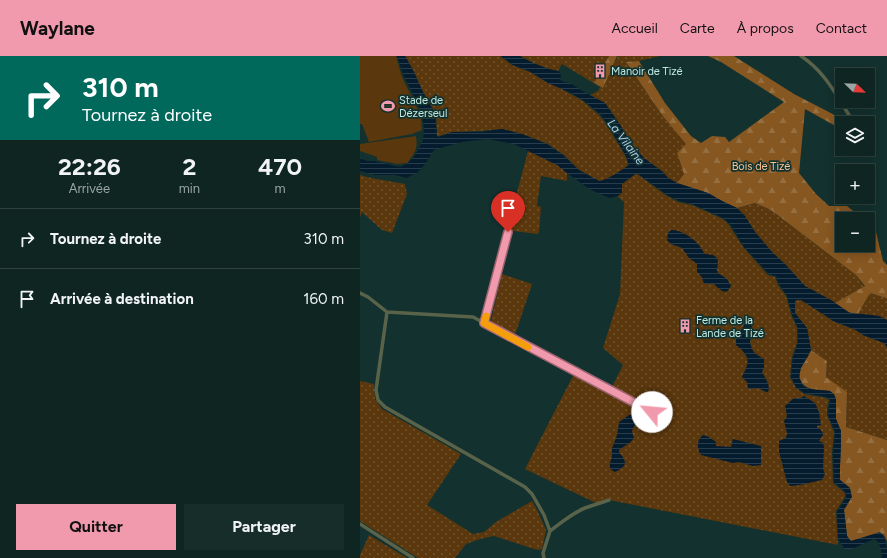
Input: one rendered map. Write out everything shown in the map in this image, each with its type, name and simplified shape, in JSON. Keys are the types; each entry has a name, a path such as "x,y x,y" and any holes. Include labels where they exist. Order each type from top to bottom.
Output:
{"street":[{"path":"801,56 811,63 827,80 850,115"},
{"path":"484,323 508,232"},
{"path":"360,293 368,297 387,312 474,317 652,412"},
{"path":"387,312 376,390 378,400 385,407 525,487 532,494 544,515 550,531"},
{"path":"544,558 543,553 550,531 585,508 609,500"},
{"path":"360,524 413,558"}],"shaded area":[{"name":"Stade de Dézerseul","path":"360,56 396,56 402,77 421,116 422,130 412,134 369,142 362,124 360,124"},
{"path":"405,56 500,56 512,65 530,72 583,101 605,122 626,157 628,165 637,174 667,196 678,202 692,205 723,219 729,225 743,247 768,275 775,277 778,285 786,296 797,328 797,343 792,357 790,377 796,388 804,394 826,398 829,400 827,415 834,432 832,453 833,483 845,493 845,497 836,511 838,545 609,500 598,504 525,469 575,372 610,391 623,365 603,348 620,294 624,202 599,181 579,170 564,155 548,144 522,134 502,129 452,132 437,136 436,114"},
{"path":"520,56 609,56 594,83 601,87 618,56 660,56 639,61 626,62 662,115 687,144 677,153 684,174 677,183 668,178 663,172 644,158 630,142 605,103 590,95 598,91 600,87 562,64 558,71 538,65"},
{"path":"416,136 417,144 415,151 407,163 397,164 377,160 377,157 360,151 360,144"},
{"path":"528,151 558,165 567,173 567,181 541,176 537,206 541,207 539,232 537,234 507,230"},
{"path":"360,175 405,184 407,194 392,233 382,230 362,212 360,217"},
{"path":"755,203 771,210 856,275 865,287 835,303 805,286 772,252 755,232 745,216 737,208"},
{"path":"502,274 532,284 515,335 493,323 491,320"},
{"path":"870,293 887,298 887,320 877,316 858,314"},
{"path":"801,300 833,321 884,343 887,347 887,440 846,427 847,393 826,377 827,361 811,350 807,328 795,313 795,301"},
{"path":"360,381 374,384 375,399 382,409 461,454 427,505 473,534 484,532 496,522 532,501 546,530 542,549 534,549 494,536 466,544 455,558 418,558 360,521"},
{"path":"369,535 407,558 360,558"}],"green space":[{"path":"609,56 617,56 603,88 594,83"},
{"name":"Bois de Tizé","path":"708,56 734,56 794,94 836,116 835,116 835,126 805,109 799,173 816,194 829,206 847,206 854,212 835,212 835,252 875,252 875,231 876,232 883,261 887,265 887,298 870,293 858,314 847,312 835,303 865,286 856,275 771,210 755,203 737,208 708,193 677,183 684,174 677,153 686,144 662,115 626,62 639,61 665,103 691,136 701,143 712,136 725,137 729,142 784,102 721,62"},
{"path":"811,350 827,361 826,377 847,392 846,427 887,440 887,541 884,535 880,533 851,541 847,536 844,510 850,488 840,480 841,431 836,419 836,399 830,391 808,388 800,379 801,366"}],"water":[{"name":"La Vilaine","path":"397,56 405,56 435,114 437,136 439,137 452,132 481,132 502,129 522,134 547,144 563,155 579,170 599,181 606,179 629,165 626,156 600,114 571,93 548,83 531,72 513,65 501,56 520,56 548,69 560,72 560,80 570,83 605,103 630,142 644,158 663,172 668,178 677,183 708,193 737,208 745,216 755,232 772,252 805,286 831,300 850,313 879,316 887,320 887,347 884,343 833,321 801,300 795,301 795,313 807,328 811,350 801,368 799,377 803,386 810,389 830,391 834,394 836,399 836,419 841,431 840,480 850,488 852,497 844,510 847,536 851,541 880,532 887,547 887,558 882,558 879,544 874,539 852,549 845,549 838,539 837,512 846,497 846,493 834,482 833,453 835,432 828,415 830,400 827,397 804,393 796,387 791,377 793,357 798,343 798,328 787,296 779,284 776,276 769,274 744,247 730,224 723,218 667,195 637,173 622,184 622,193 618,196 610,198 591,190 557,165 514,144 488,139 462,142 434,150 418,172 407,178 395,175 375,175 360,171 360,158 367,161 374,161 400,167 408,163 416,154 423,140 424,129 422,115 404,77"},
{"path":"671,230 687,235 699,245 705,254 713,255 717,258 718,273 726,278 731,285 727,291 723,291 714,284 704,283 701,276 697,272 697,264 689,258 682,248 671,244 667,240 668,233"},
{"path":"746,322 750,322 753,329 753,336 750,341 752,348 756,354 764,359 764,367 762,372 768,384 768,392 758,388 749,389 747,382 742,377 748,361 746,355 736,345 736,339"},
{"path":"804,396 815,403 819,412 821,425 817,426 817,428 819,428 823,433 819,441 823,443 824,447 823,469 825,474 822,480 790,486 787,482 779,452 779,441 786,438 787,433 784,421 787,416 785,406 794,398 801,398"},
{"path":"634,413 637,415 637,422 632,431 634,438 619,450 624,458 625,464 622,468 615,472 611,469 610,465 612,448 617,436 619,422"},
{"path":"703,435 716,442 716,446 731,447 733,439 761,446 761,465 753,466 739,462 733,463 701,455 698,445 699,439"}],"slow traffic":[{"path":"486,316 484,323 528,347"}],"place":[{"name":"Manoir de Tizé","path":"600,71"},
{"name":"Stade de Dézerseul","path":"388,106"},
{"name":"Ferme de la Lande de Tizé","path":"685,326"}],"route":[{"path":"508,232 484,323 652,412"}]}
